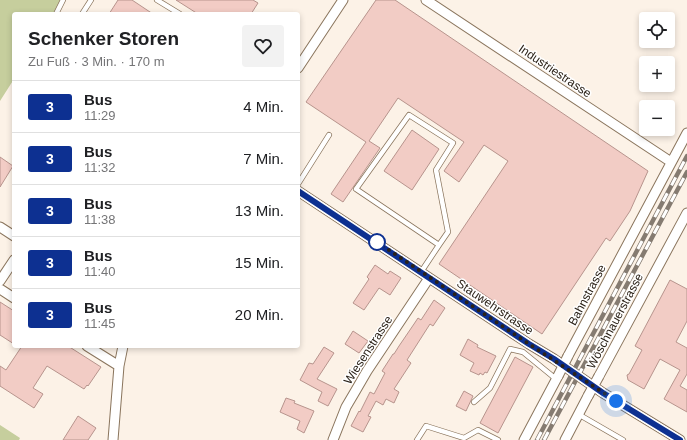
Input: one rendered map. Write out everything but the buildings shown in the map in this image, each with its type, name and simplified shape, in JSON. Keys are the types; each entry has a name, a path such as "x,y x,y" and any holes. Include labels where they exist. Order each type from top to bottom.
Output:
{"street":[{"path":"300,65 343,0"},
{"name":"Industriestrasse","path":"426,0 671,162"},
{"name":"Bahnstrasse","path":"524,440 687,133"},
{"name":"Stauwehrstrasse","path":"300,192 554,359 603,393 680,440"},
{"name":"Wöschnauerstrasse","path":"564,440 687,213"},
{"path":"0,227 12,235"},
{"path":"0,281 12,263"},
{"name":"Wiesenstrasse","path":"333,440 346,407 367,371 430,278"},
{"path":"0,289 12,297"},
{"path":"90,348 119,366"},
{"path":"113,440 119,366 123,348"}],"lane":[{"path":"57,12 63,0"},
{"path":"83,12 91,0"},
{"path":"157,0 177,12"},
{"path":"421,272 448,232 436,170 452,143 409,115 356,189 439,245"},
{"path":"300,181 328,135"},
{"path":"474,402 490,388 510,349 523,352 557,377"},
{"path":"578,414 623,440"},
{"path":"417,440 426,426 464,438 478,430 498,440"}],"green space":[{"path":"0,0 63,0 57,12 12,12 12,82 0,101"},
{"path":"0,425 20,438 19,440 0,440"}],"railway":[{"path":"537,440 687,156"},
{"path":"544,440 687,172"}],"bus line":[{"name":"3","path":"300,192 554,359 603,393 680,440"}],"route":[{"path":"377,242 616,401"}]}
